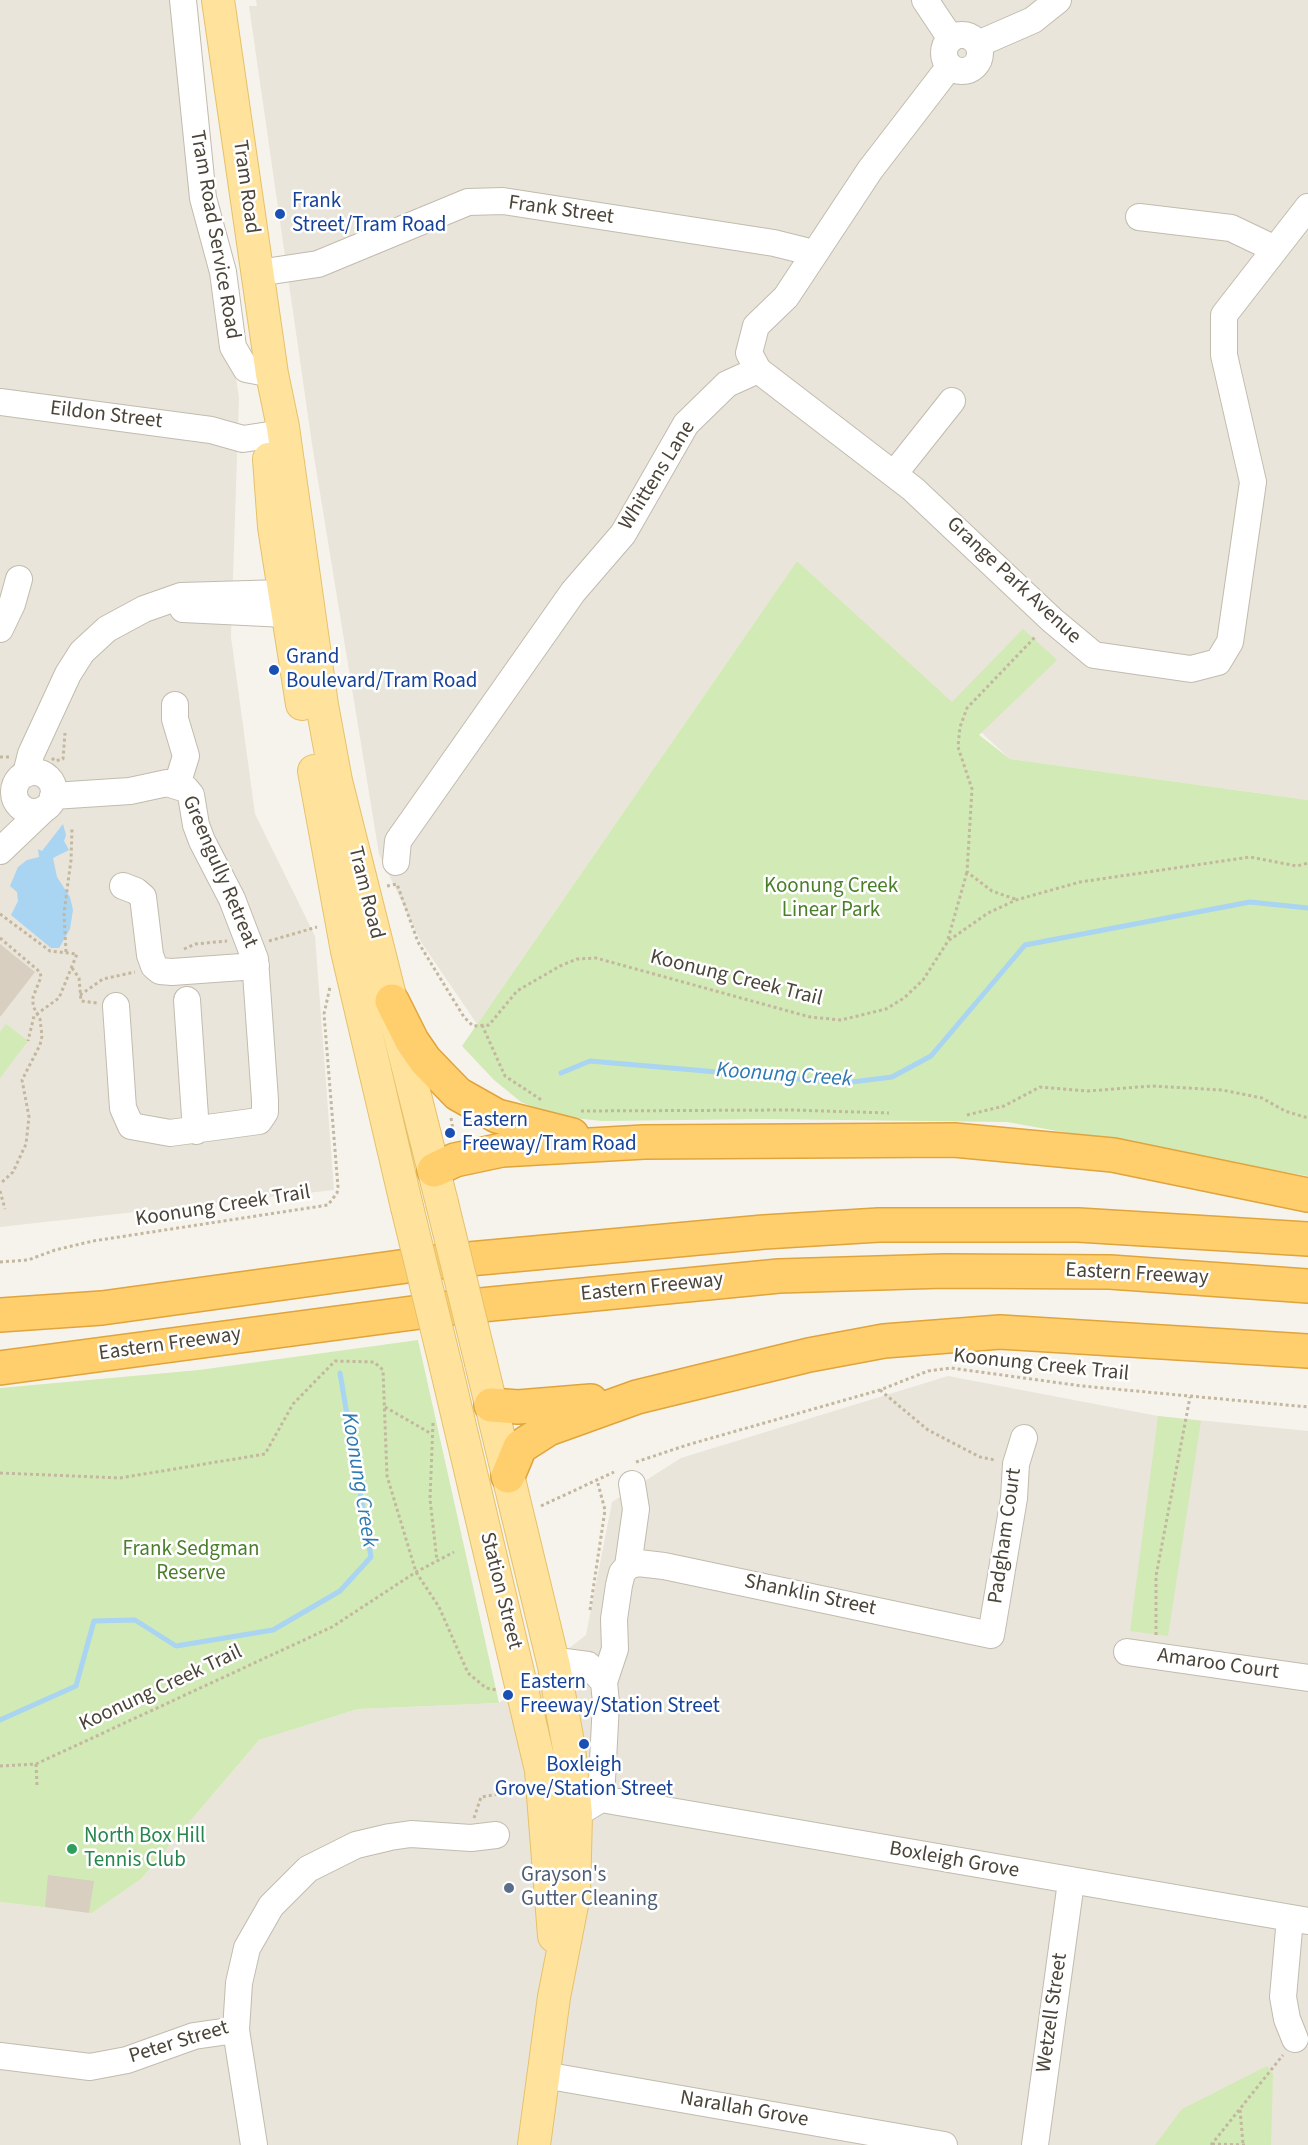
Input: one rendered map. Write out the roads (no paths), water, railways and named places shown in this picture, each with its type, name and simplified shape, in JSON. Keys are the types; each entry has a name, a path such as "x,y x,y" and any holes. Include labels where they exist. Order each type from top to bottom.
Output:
{"highway":[{"path":"392,1000 412,1041 441,1080 479,1108 541,1130 590,1138 644,1142"},
{"path":"435,1170 455,1160 501,1150 644,1142 954,1140 1027,1144 1113,1155 1308,1195"},
{"path":"0,1316 102,1308 436,1262 787,1230 879,1225 1077,1226 1308,1239"},
{"name":"Eastern Freeway","path":"0,1368 450,1308 779,1276 944,1271 1110,1272 1308,1286"},
{"path":"508,1476 520,1447 534,1435 637,1397 809,1355 884,1341 943,1335 1035,1334 1308,1351"},
{"path":"491,1405 535,1406 637,1397"}],"main road":[{"name":"Tram Road","path":"218,0 272,375 274,527 322,705 336,781 435,1170 491,1405"},
{"name":"Tram Road","path":"293,604 347,951 447,1367"},
{"path":"407,1207 435,1170"},
{"path":"447,1367 460,1389 475,1400 491,1405"},
{"name":"Station Street","path":"447,1367 536,1785 551,1876 554,1997"},
{"name":"Station Street","path":"491,1405 554,1666 569,1748 588,1806 574,1895 554,1997 534,2145"},
{"path":"554,1666 544,1680 542,1694 544,1724 536,1785 564,1812 588,1806"}],"street":[{"name":"Tram Road Service Road","path":"183,0 203,198 223,272 234,347 246,369 272,375"},
{"path":"925,0 951,39"},
{"path":"978,44 1033,20 1058,0"},
{"path":"963,35 978,44 980,56 975,66 964,71 950,66 944,54 951,39 963,35"},
{"path":"758,370 749,352 756,326 786,297 870,170 950,66"},
{"name":"Frank Street","path":"259,281 293,282 318,264 468,202 503,201 774,243 814,253"},
{"name":"Grange Park Avenue","path":"758,370 913,489 1052,620 1094,655 1191,669 1218,662 1230,642 1253,482 1224,355 1224,315 1308,207"},
{"path":"1139,217 1231,228 1275,249"},
{"name":"Whittens Lane","path":"393,843 573,592 623,534 686,424 727,384 758,370"},
{"path":"894,474 952,401"},
{"name":"Eildon Street","path":"0,402 211,430 243,439 274,428"},
{"path":"0,629 12,604 19,579"},
{"path":"0,851 49,796 51,735 61,716 65,680 82,652 107,629 144,609 181,596 293,604"},
{"path":"175,705 175,719 186,756 177,785"},
{"path":"0,846 13,783 31,754 61,716"},
{"path":"13,783 41,773 49,796"},
{"path":"13,783 27,810 49,796"},
{"name":"Greengully Retreat","path":"49,796 130,791 167,783 177,785 191,795 201,841 251,943 256,966 265,1112 259,1121 196,1131 151,1131 131,1126 126,1118 116,1006"},
{"path":"123,886 136,891 143,897 150,955 154,966 160,971 256,966"},
{"path":"187,1000 196,1131"},
{"name":"Padgham Court","path":"991,1635 1014,1498 1016,1464 1024,1438"},
{"name":"Station Street","path":"588,1806 606,1703 596,1674 615,1648 614,1620 619,1585 622,1573 628,1566 636,1509 628,1473"},
{"name":"Shanklin Street","path":"628,1566 638,1563 664,1566 991,1635"},
{"name":"Amaroo Court","path":"1127,1652 1308,1678"},
{"path":"554,1666 565,1662 596,1674"},
{"name":"Boxleigh Grove","path":"588,1806 1299,1920"},
{"name":"Peter Street","path":"0,2056 90,2067 127,2060 194,2036 236,2030 239,1983 247,1948 271,1906 308,1869 356,1845 390,1837 411,1834 465,1838 496,1835"},
{"name":"Wetzell Street","path":"1035,2145 1071,1882"},
{"path":"1295,2039 1287,2019 1283,1997 1299,1920"},
{"path":"236,2030 254,2145"},
{"name":"Narallah Grove","path":"544,2076 944,2145"}],"water":[{"path":"63,824 66,835 64,841 69,850 53,858 57,877 70,897 73,910 70,929 59,948 51,948 11,915 18,901 17,892 10,886 18,867 27,860 39,857 38,849 42,851"}],"waterway":[{"name":"Koonung Creek","path":"561,1073 590,1061 844,1083 892,1077 931,1056 1025,945 1250,902 1308,908"},
{"name":"Koonung Creek","path":"0,1720 76,1686 94,1621 135,1620 176,1646 273,1630 340,1591 371,1557 340,1373"}],"place":[{"name":"Frank Street/Tram Road","path":"280,214"},
{"name":"Grand Boulevard/Tram Road","path":"274,670"},
{"name":"Eastern Freeway/Tram Road","path":"450,1133"},
{"name":"Eastern Freeway/Station Street","path":"508,1695"},
{"name":"Boxleigh Grove/Station Street","path":"584,1744"},
{"name":"North Box Hill Tennis Club","path":"72,1849"},
{"name":"Grayson's Gutter Cleaning","path":"509,1888"}],"park label":[{"name":"Koonung Creek Linear Park","path":"831,899"},
{"name":"Frank Sedgman Reserve","path":"191,1562"}]}
